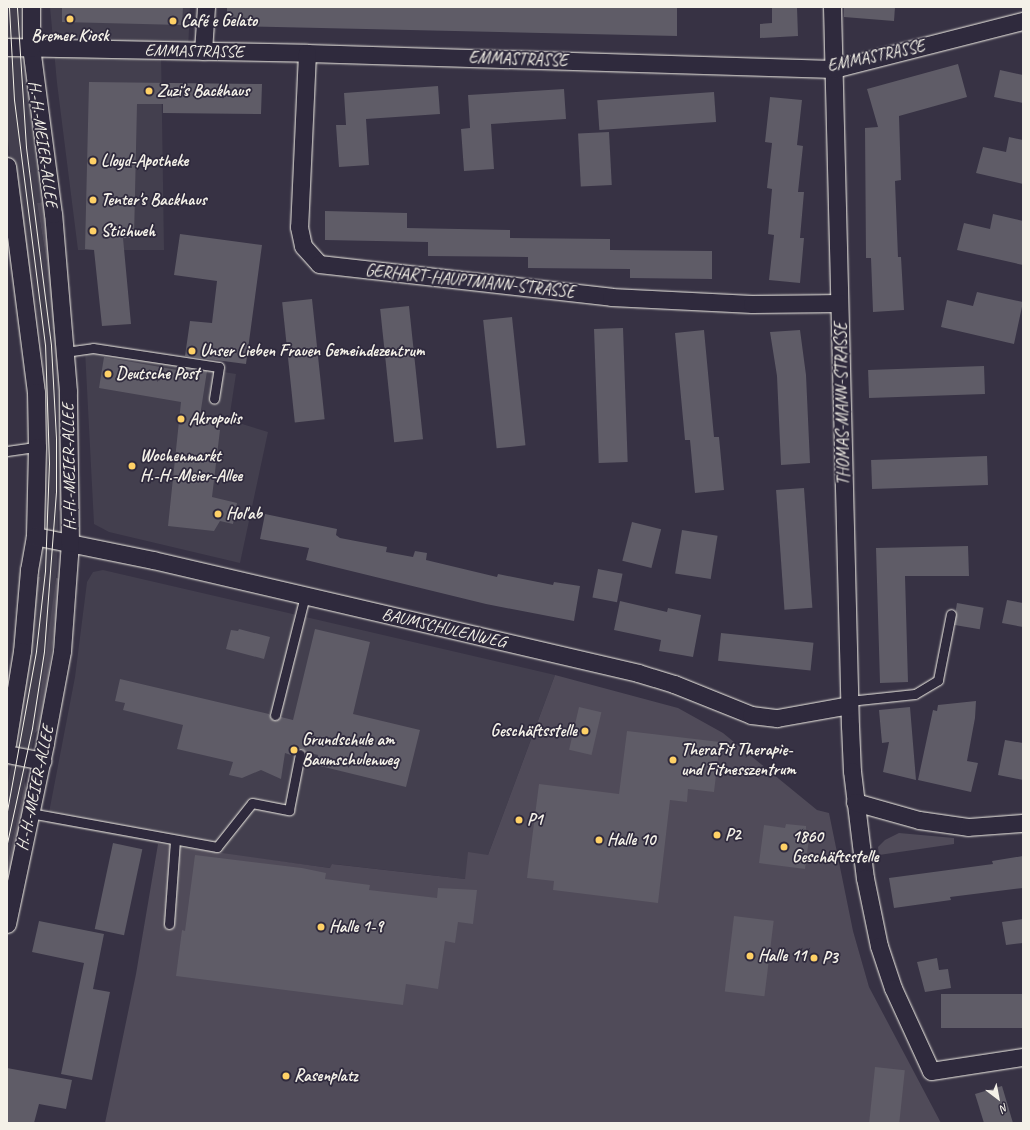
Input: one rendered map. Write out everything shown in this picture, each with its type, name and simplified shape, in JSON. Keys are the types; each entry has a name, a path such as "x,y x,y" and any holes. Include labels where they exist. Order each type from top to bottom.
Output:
{"street":[{"name":"H.-H.-MEIER-ALLEE","path":"7,924 42,761 62,651 70,543 70,423 65,352 53,214 31,48 31,7"},
{"path":"203,51 206,7"},
{"name":"THOMAS-MANN-STRASSE","path":"832,7 849,703 855,802 865,878 879,946 893,988 931,1071 1023,1057"},
{"name":"EMMASTRASSE","path":"7,47 307,53 834,69 1023,21"},
{"name":"GERHART-HAUPTMANN-STRASSE","path":"307,53 299,227 304,246 319,264 611,297 752,304 840,303"},
{"name":"H.-H.-MEIER-ALLEE","path":"7,166 36,392 37,447 35,536 29,570 22,651 7,744"},
{"name":"BAUMSCHULENWEG","path":"35,536 638,673 674,684 751,715 777,718 849,703"},
{"path":"7,754 42,761"},
{"path":"855,802 919,820 968,827 1023,823"}],"lane":[{"path":"65,352 93,348 219,367 214,399"},
{"path":"7,450 37,447"},
{"path":"275,715 304,596"},
{"path":"849,703 915,694 938,680 951,614"},
{"path":"30,814 216,847 252,803 289,810 300,754"},
{"path":"169,924 175,840"}],"shaded area":[{"path":"7,7 22,7 25,70 43,202 37,203 47,264 59,391 60,444 57,568 48,651 35,733 7,866 7,788 32,651 41,568 45,465 45,392 41,346 23,206 17,207 7,134"},
{"path":"50,7 190,7 188,51 161,51 164,250 78,250 57,83"},
{"path":"43,202 58,343 63,502 59,512 59,391 47,264 37,203"},
{"path":"23,206 45,392 45,510 42,508 17,207"},
{"path":"85,350 236,374 229,420 268,432 240,563 109,532 94,524"},
{"name":"Grundschule am Baumschulenweg","path":"103,570 555,675 488,855 465,879 333,864 331,868 190,850 47,823 75,677 87,582 93,572"},
{"path":"34,577 40,577 32,651 20,730"},
{"path":"56,578 63,579 40,728 35,733"},
{"path":"555,675 678,708 723,733 817,810 829,813 853,931 869,987 941,1123 105,1123 136,974 158,844 330,868 332,864 465,879 468,852 488,855"},
{"path":"25,781 27,794 7,887 7,866"},
{"path":"899,833 954,838 954,844 879,855 878,847 885,840"}],"building":[{"path":"62,7 183,7 182,25 62,22"},
{"path":"227,7 677,7 677,36 227,26"},
{"path":"772,7 797,7 798,36 760,38 760,24 772,23"},
{"path":"844,7 895,7 894,21 844,17"},
{"path":"958,64 967,97 899,116 901,180 895,181 898,257 901,257 904,310 873,312 871,258 866,258 865,128 878,127 867,89"},
{"path":"1000,70 1023,75 1023,103 994,97"},
{"path":"89,82 262,84 261,114 163,113 163,104 137,104 134,238 123,238 131,324 102,326 94,250 85,249"},
{"path":"438,86 440,114 366,119 369,165 339,167 336,125 346,125 344,93"},
{"path":"564,89 566,119 491,124 494,169 464,171 461,129 470,128 468,95"},
{"path":"714,92 716,122 599,130 597,100"},
{"path":"770,97 802,100 797,145 803,146 798,192 804,192 800,238 804,238 800,283 769,280 774,235 768,234 772,189 767,188 772,143 765,142"},
{"path":"609,132 612,185 581,187 578,134"},
{"path":"1009,137 1023,140 1023,184 976,173 983,147 1006,152"},
{"path":"325,211 407,213 407,228 510,230 510,238 610,239 610,250 712,251 712,279 630,278 630,269 528,268 528,257 428,256 428,242 325,240"},
{"path":"993,214 1023,221 1023,265 957,250 964,223 990,229"},
{"path":"180,234 262,245 246,364 185,356 190,321 212,323 217,281 174,275"},
{"path":"977,292 1023,302 1014,344 941,327 947,300 973,306"},
{"path":"312,299 325,419 295,422 282,302"},
{"path":"409,306 423,439 394,442 380,309"},
{"path":"512,317 525,445 497,448 483,320"},
{"path":"623,328 628,462 599,463 594,329"},
{"path":"704,330 714,437 719,437 724,490 695,493 690,440 685,440 675,333"},
{"path":"800,330 806,375 810,463 781,465 777,376 770,332"},
{"path":"104,357 183,371 184,368 207,371 200,416 204,416 204,420 218,421 217,430 220,430 212,497 237,503 233,524 220,521 214,531 168,526 181,402 99,388"},
{"path":"984,366 985,394 869,398 868,370"},
{"path":"987,456 988,485 872,489 871,460"},
{"path":"804,488 812,608 784,610 776,490"},
{"path":"265,514 337,529 336,535 340,538 387,547 386,552 413,557 415,551 427,553 426,560 497,577 498,574 553,585 554,582 580,586 574,621 486,604 306,560 309,548 260,539"},
{"path":"632,522 661,529 651,568 622,561"},
{"path":"682,530 718,536 711,579 675,573"},
{"path":"968,546 969,576 905,576 908,682 880,683 876,548"},
{"path":"598,569 623,574 617,602 592,597"},
{"path":"1007,600 1023,603 1023,627 1002,623"},
{"path":"620,601 667,612 668,608 701,615 693,657 659,651 661,640 614,630"},
{"path":"957,603 984,608 980,629 953,625"},
{"path":"239,629 270,637 264,659 226,649 231,630 238,631"},
{"path":"315,629 370,642 353,714 420,730 406,787 316,765 318,755 306,752 301,748 292,749 291,755 285,753 281,779 261,770 242,778 229,775 233,762 177,749 183,725 123,710 125,703 115,701 120,679 269,714 274,721 281,717 293,720"},
{"path":"721,633 813,643 811,671 718,661"},
{"path":"976,701 975,718 967,761 978,763 971,792 918,780 933,710 937,711 938,705"},
{"name":"Geschäftsstelle","path":"579,707 601,712 592,755 569,750"},
{"path":"910,707 916,780 883,772 889,742 882,743 879,710"},
{"name":"Halle 10","path":"627,731 720,742 714,792 688,789 687,802 670,800 658,903 553,890 554,881 527,878 539,784 619,794"},
{"path":"1005,740 1023,743 1023,780 998,775"},
{"name":"1860 Geschäftsstelle","path":"786,824 806,826 806,830 810,831 805,869 759,863 764,825 785,828"},
{"path":"113,843 142,849 124,935 95,929"},
{"name":"Halle 1-9","path":"195,855 302,868 326,873 325,879 370,885 369,890 437,898 438,888 477,890 473,924 458,922 455,943 445,941 438,989 406,984 403,1005 176,976 182,930 185,931"},
{"path":"1023,856 1023,888 950,897 951,900 894,908 889,878 993,864 992,861"},
{"name":"Halle 11","path":"734,916 774,921 764,996 725,991"},
{"path":"1023,919 1023,943 1006,945 1002,922"},
{"path":"39,921 104,934 93,989 110,992 92,1080 61,1074 84,963 32,952"},
{"path":"937,958 939,970 948,969 951,988 925,992 917,962"},
{"path":"941,994 1023,994 1023,1028 941,1028"},
{"path":"875,1067 905,1070 899,1123 869,1123"},
{"path":"7,1068 72,1080 66,1109 39,1104 34,1123 7,1123"},
{"path":"1002,1086 1013,1123 984,1123 975,1094"}],"tram line":[{"path":"7,811 36,651 45,571 49,464 45,345 14,100 9,7"},
{"path":"7,843 32,728 44,651 56,492 56,438 51,345 26,147 17,7"}],"place":[{"name":"Bremer Kiosk","path":"70,19"},
{"name":"Café e Gelato","path":"173,21"},
{"name":"Zuzi's Backhaus","path":"149,91"},
{"name":"Lloyd-Apotheke","path":"93,161"},
{"name":"Tenter's Backhaus","path":"93,200"},
{"name":"Stichweh","path":"93,231"},
{"name":"Unser Lieben Frauen Gemeindezentrum","path":"192,351"},
{"name":"Deutsche Post","path":"108,374"},
{"name":"Akropolis","path":"181,419"},
{"name":"Wochenmarkt H.-H.-Meier-Allee","path":"132,466"},
{"name":"Hol'ab","path":"218,514"},
{"name":"Geschäftsstelle","path":"585,731"},
{"name":"Grundschule am Baumschulenweg","path":"294,750"},
{"name":"TheraFit Therapie- und Fitnesszentrum","path":"673,760"},
{"name":"P1","path":"519,820"},
{"name":"P2","path":"717,835"},
{"name":"Halle 10","path":"599,840"},
{"name":"1860 Geschäftsstelle","path":"784,847"},
{"name":"Halle 1-9","path":"321,927"},
{"name":"Halle 11","path":"750,956"},
{"name":"P3","path":"814,958"},
{"name":"Rasenplatz","path":"286,1076"}]}
